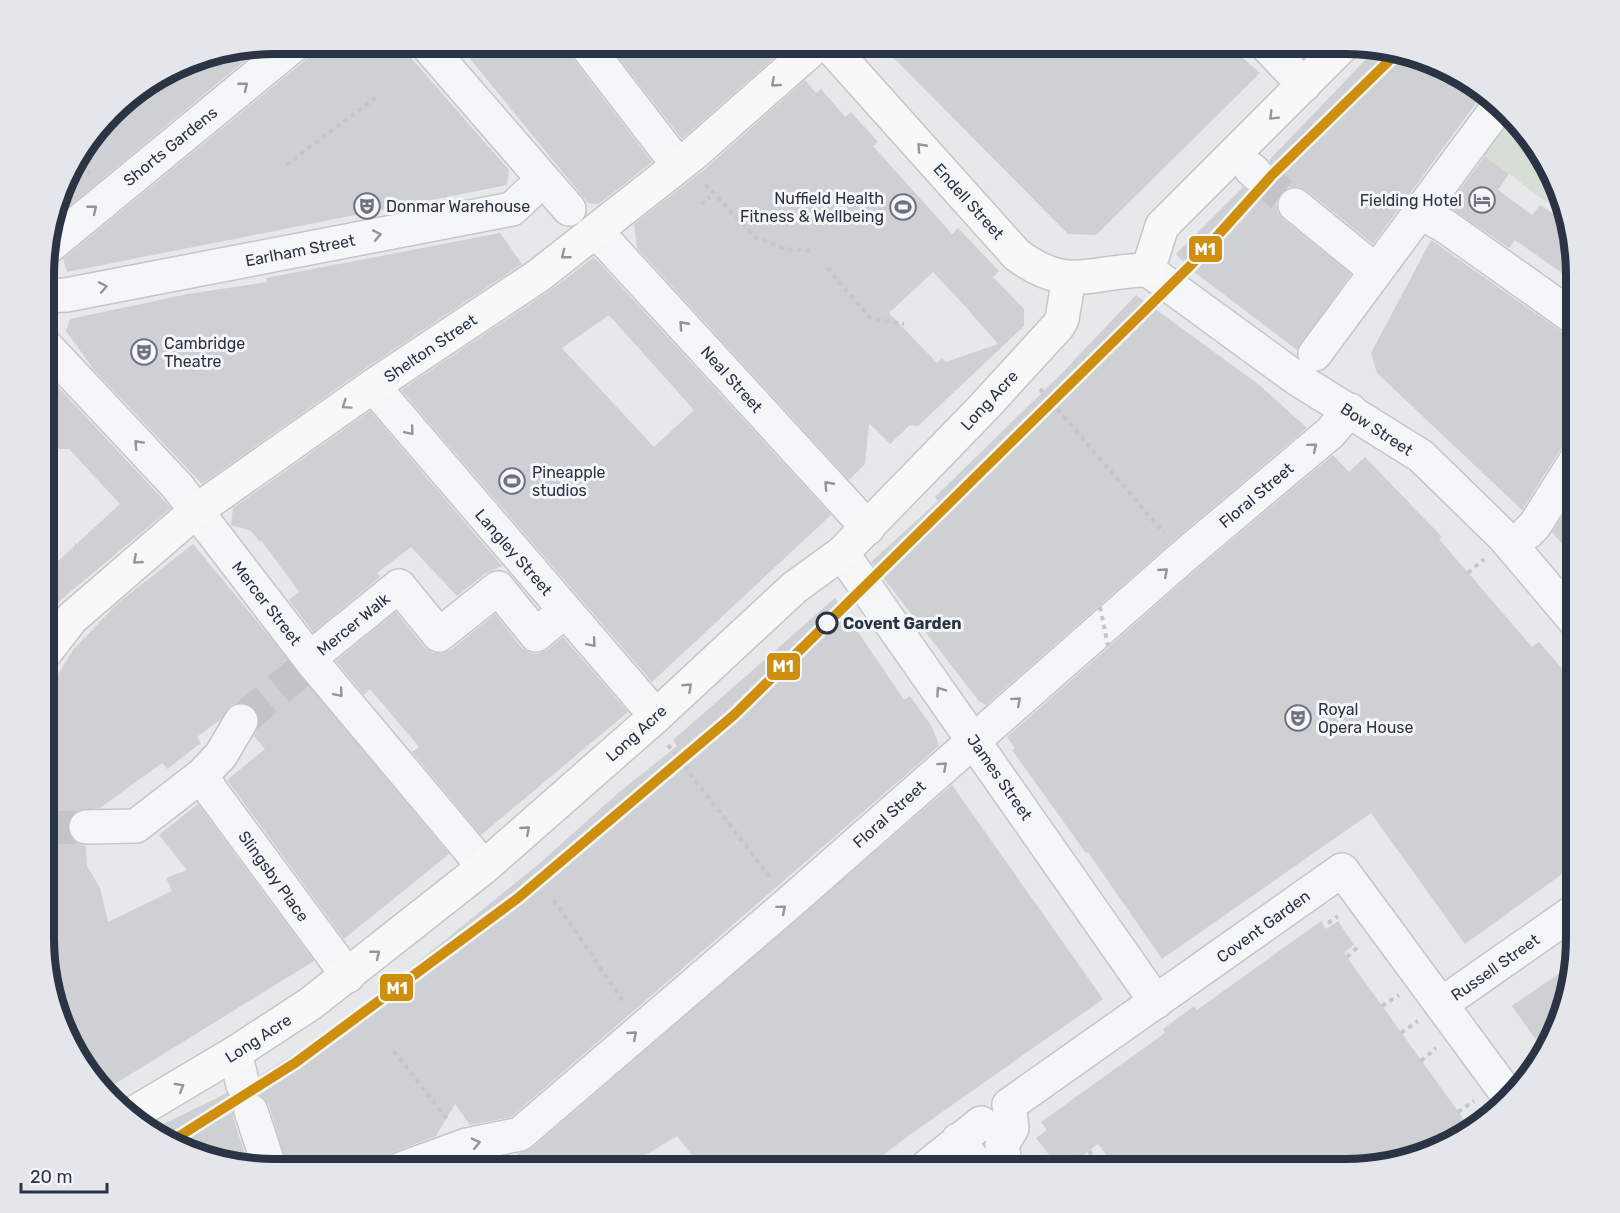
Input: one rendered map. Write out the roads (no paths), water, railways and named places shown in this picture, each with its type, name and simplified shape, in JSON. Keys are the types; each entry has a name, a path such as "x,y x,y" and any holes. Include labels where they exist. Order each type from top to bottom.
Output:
{"main road":[{"name":"Shelton Street","path":"54,641 72,618 196,511 373,386 538,276 596,231 691,174 808,54"},
{"name":"Endell Street","path":"837,54 1017,255 1043,272 1069,279 1148,270"},
{"path":"1148,270 1162,226 1334,54"},
{"name":"Long Acre","path":"138,1111 236,1053 339,964 484,867 656,716 795,587 842,553 1058,326 1062,319 1069,279"}],"street":[{"name":"Shorts Gardens","path":"57,239 283,54"},
{"path":"435,54 568,209"},
{"path":"593,54 691,174"},
{"path":"1275,54 1304,85"},
{"path":"1315,354 1494,112"},
{"name":"Earlham Street","path":"54,296 512,208 533,189 541,177"},
{"path":"1295,205 1376,271"},
{"path":"1419,212 1445,226 1566,312"},
{"name":"Neal Street","path":"596,231 868,528"},
{"name":"Bow Street","path":"1148,270 1296,378 1421,456 1509,542 1566,610"},
{"name":"Mercer Street","path":"54,355 178,487 308,664 484,867"},
{"name":"Langley Street","path":"373,386 523,564 656,716"},
{"name":"Floral Street","path":"428,1159 467,1145 520,1134 789,903 1185,555 1330,433 1350,410"},
{"path":"1528,532 1535,525 1566,476"},
{"name":"James Street","path":"842,553 1156,1002"},
{"name":"Mercer Walk","path":"308,664 399,586 439,635 498,588 523,564"},
{"path":"498,588 536,634 565,611"},
{"path":"86,827 136,826 202,774 221,755 241,721"},
{"name":"Slingsby Place","path":"202,774 212,792 339,964"},
{"name":"Covent Garden","path":"1004,1159 1002,1145 1012,1128 1009,1105 1342,870 1443,1003 1505,1090"},
{"name":"Russell Street","path":"1443,1003 1566,917"},
{"path":"236,1053 247,1098 267,1159"},
{"path":"936,1159 969,1132 977,1159"}],"tunnel":[{"path":"1256,174 1295,205"},
{"path":"241,721 299,672"},
{"path":"54,828 86,827"}],"place":[{"name":"Fielding Hotel","path":"1482,200"},
{"name":"Donmar Warehouse","path":"367,206"},
{"name":"Nuffield Health Fitness & Wellbeing","path":"903,207"},
{"name":"Cambridge Theatre","path":"144,352"},
{"name":"Pineapple studios","path":"512,481"},
{"name":"Covent Garden","path":"827,623"},
{"name":"Royal Opera House","path":"1298,718"}]}
